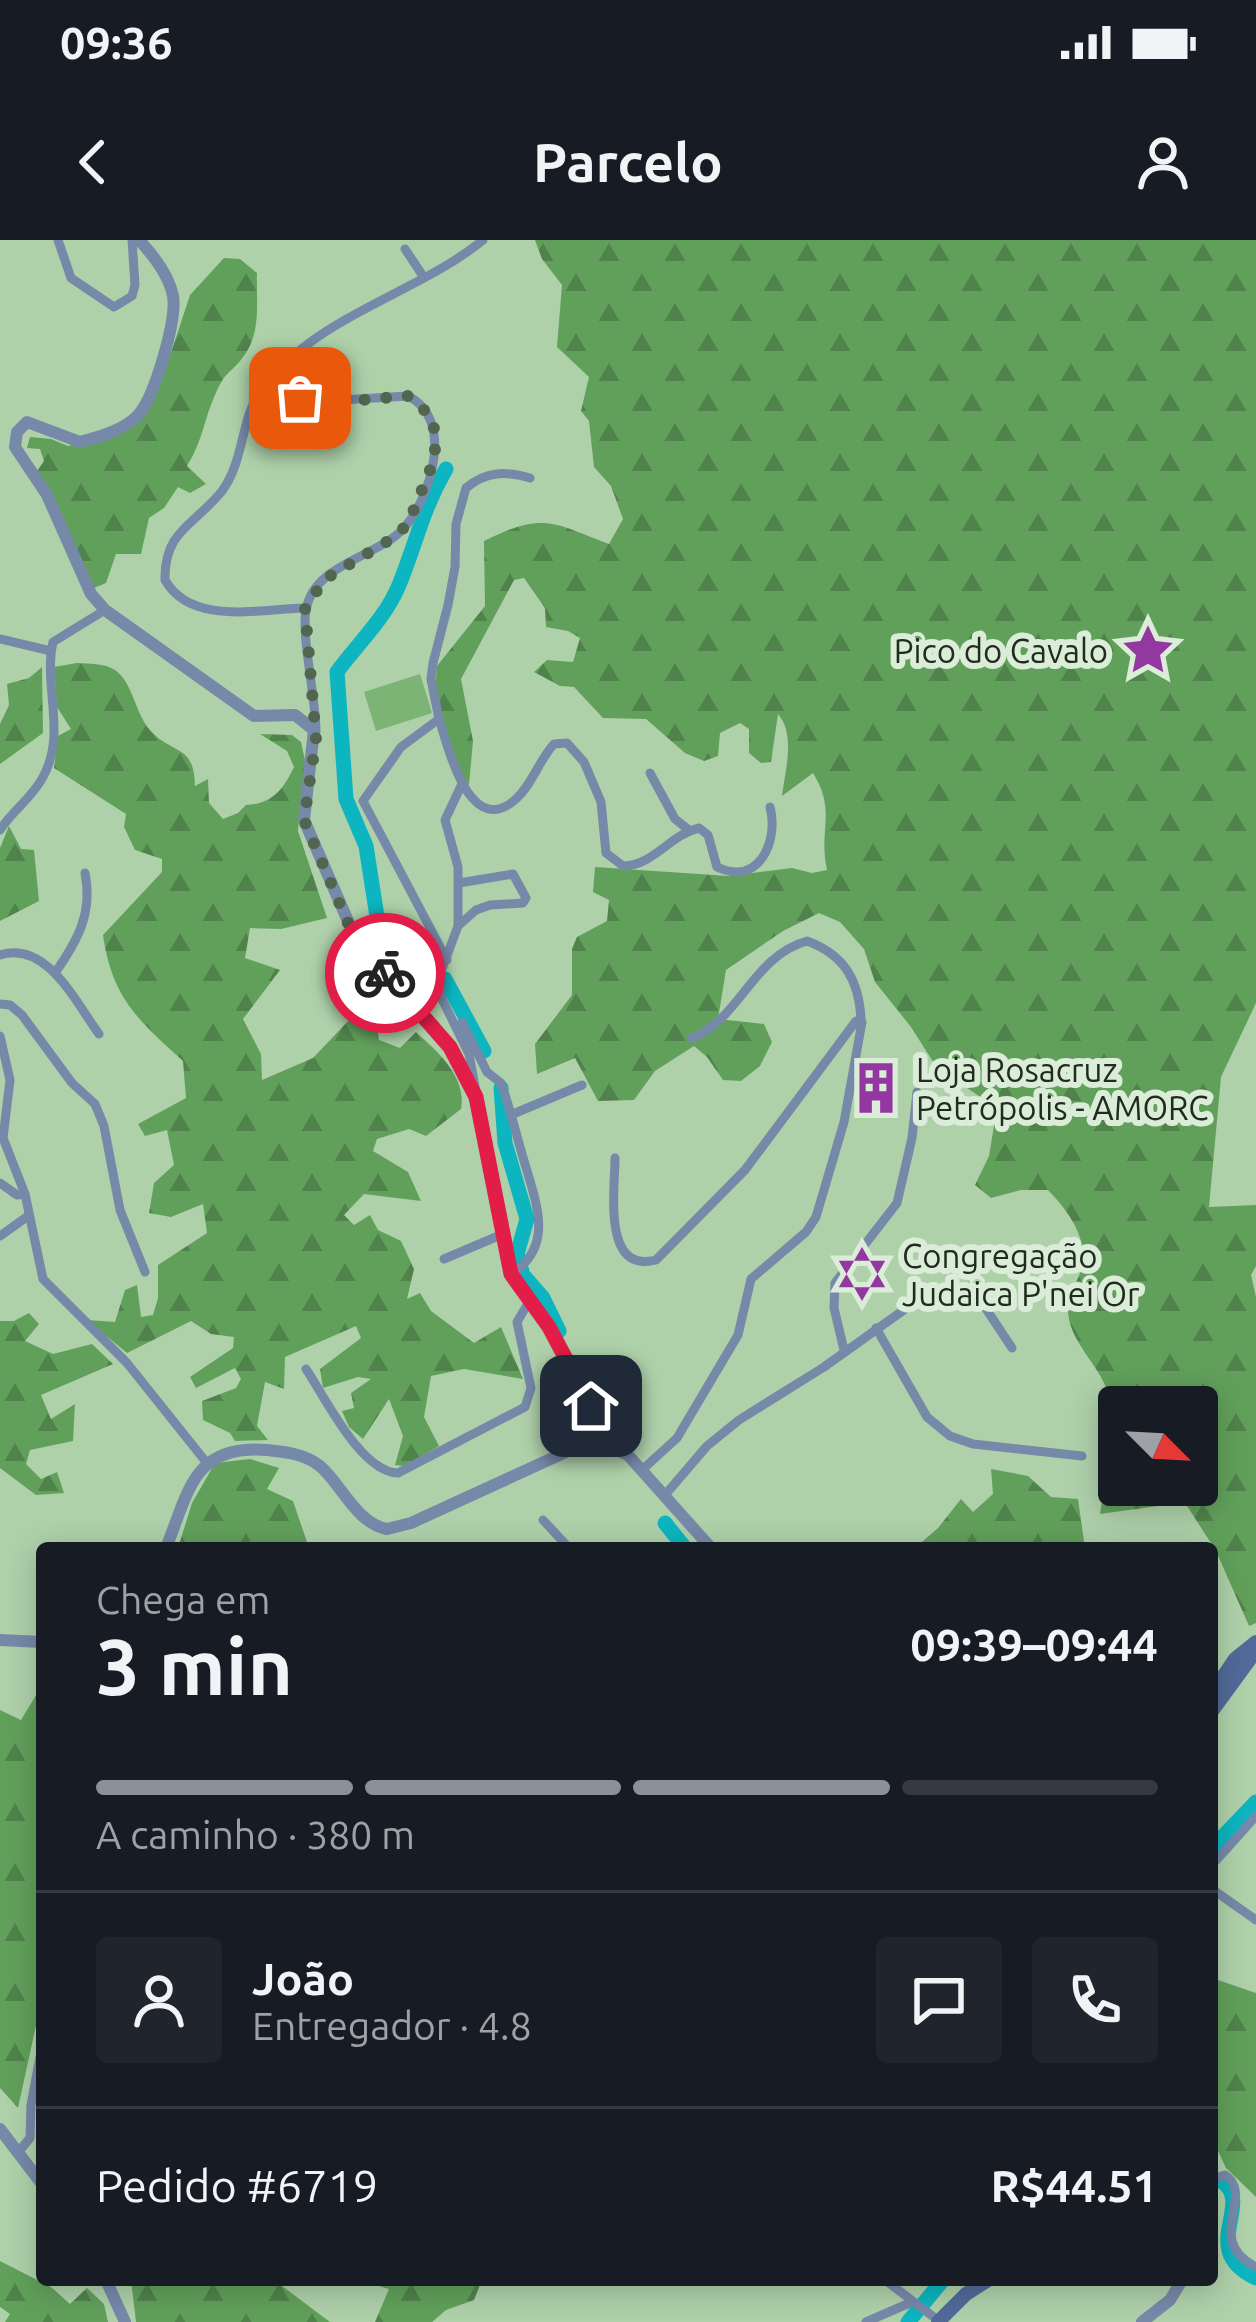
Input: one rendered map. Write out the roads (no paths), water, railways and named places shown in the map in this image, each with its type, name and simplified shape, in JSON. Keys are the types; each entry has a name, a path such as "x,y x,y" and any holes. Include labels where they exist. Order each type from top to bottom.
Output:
{"main road":[{"path":"1218,1684 1235,1659 1256,1647"},
{"path":"1218,1703 1256,1647"},
{"path":"935,2318 979,2286"}],"street":[{"path":"58,240 71,278 114,307 132,296 136,240"},
{"path":"136,240 165,273 174,300 161,363 146,402 128,424 91,439 74,441 37,422 27,422 15,447 46,494 92,594 105,610 254,716 295,715 314,730 316,739"},
{"path":"305,608 217,613 197,608 177,596 165,580 171,542 222,490 234,468 250,410 262,389 301,350 483,240"},
{"path":"405,249 423,276"},
{"path":"262,389 324,401 408,396 431,416 434,460 408,524 325,579 305,608 316,739 304,820 350,928 450,1047 476,1097"},
{"path":"530,478 509,472 492,474 466,488 459,503 455,567 431,679 461,786 478,804 502,807 515,800 544,755 563,741 584,762 602,802 606,853 616,864 643,863 688,830"},
{"path":"0,830 43,778 52,755 53,642 105,610"},
{"path":"0,640 51,651"},
{"path":"439,719 401,747 363,801 447,960"},
{"path":"650,773 675,819 688,830 704,831 712,861 725,872 753,867 768,854 773,838 770,807"},
{"path":"461,786 445,820 459,883 458,926 439,988 470,1054 511,1274 549,1327 611,1445 642,1470 706,1542"},
{"path":"55,973 85,922 89,895 85,873"},
{"path":"458,926 476,910 523,903 526,898 512,874 459,883"},
{"path":"642,1470 677,1438 738,1335 751,1279 806,1232 816,1217 859,1053 859,988 839,959 807,941 760,971 714,1030 692,1038"},
{"path":"0,955 20,952 55,973 99,1034"},
{"path":"0,1004 10,1005 22,1016 101,1116 120,1210 145,1272"},
{"path":"453,1016 459,1018 490,1077 501,1083 540,1208 539,1236 524,1266 511,1274"},
{"path":"615,1158 616,1237 631,1260 656,1260 745,1170 861,1019"},
{"path":"0,1036 4,1138 26,1194 43,1279 127,1363 206,1462"},
{"path":"513,1114 582,1085"},
{"path":"844,1350 834,1309 835,1283 896,1203 912,1138 917,1092"},
{"path":"0,1184 17,1195 26,1194"},
{"path":"0,1236 28,1216"},
{"path":"443,1258 502,1234"},
{"path":"665,1496 722,1432 908,1307 970,1286 1012,1348"},
{"path":"306,1369 363,1455 382,1472 398,1473 526,1407 531,1388 518,1322 530,1300"},
{"path":"876,1328 927,1417 950,1436 973,1444 1082,1456"},
{"path":"168,1542 190,1487 206,1462 238,1450 304,1456 331,1478 364,1518 387,1529 411,1523 587,1444 611,1445"},
{"path":"544,1520 564,1542"},
{"path":"0,1640 36,1642"},
{"path":"1218,1858 1256,1816"},
{"path":"1218,1892 1255,1917"},
{"path":"20,2150 30,2138 36,2078"},
{"path":"0,2129 36,2175"},
{"path":"1218,2177 1225,2175 1240,2186 1243,2194 1233,2241 1241,2258 1256,2266"},
{"path":"109,2286 124,2322"},
{"path":"892,2286 935,2318"},
{"path":"1142,2322 1178,2286"},
{"path":"866,2322 912,2302"}],"waterway":[{"path":"431,968 378,923 366,846 346,799 337,672 393,597 446,469"},
{"path":"445,979 484,1051"},
{"path":"501,1088 505,1143 527,1219 517,1254 523,1275 543,1298 559,1331"},
{"path":"665,1523 680,1542"},
{"path":"1218,1842 1256,1802"},
{"path":"1221,2181 1233,2202 1230,2254 1256,2278"},
{"path":"908,2322 938,2286"}],"place":[{"name":"Pico do Cavalo","path":"1148,650"},
{"name":"Loja Rosacruz Petrópolis - AMORC","path":"876,1088"},
{"name":"Congregação Judaica P'nei Or","path":"862,1274"}]}
